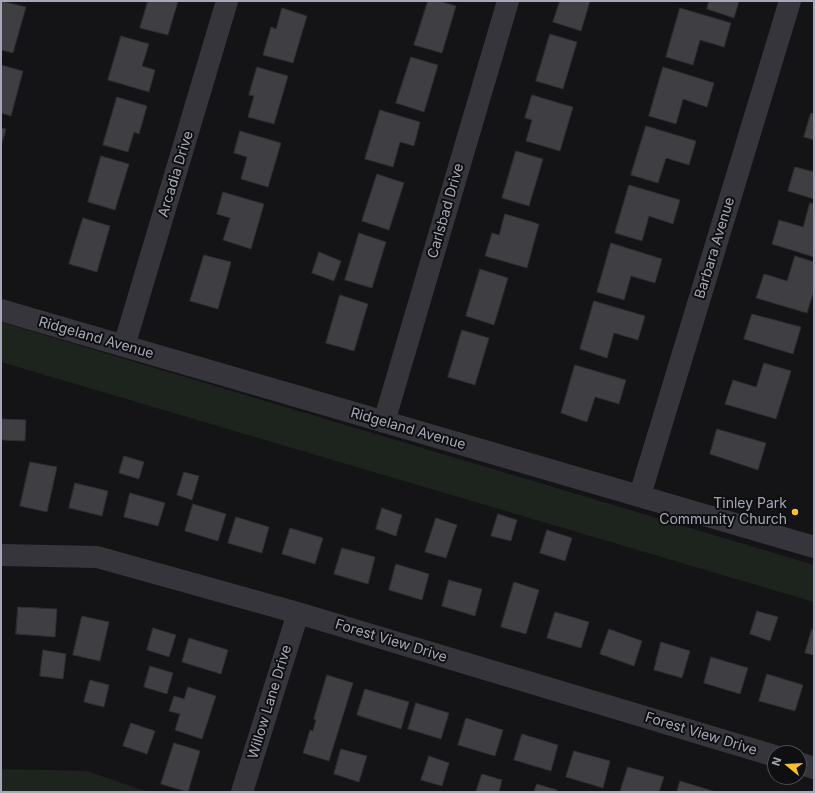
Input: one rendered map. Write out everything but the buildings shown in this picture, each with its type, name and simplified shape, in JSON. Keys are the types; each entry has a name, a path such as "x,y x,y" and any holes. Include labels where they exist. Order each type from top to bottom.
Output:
{"street":[{"name":"Arcadia Drive","path":"124,346 227,1"},
{"name":"Carlsbad Drive","path":"384,422 508,1"},
{"name":"Barbara Avenue","path":"640,495 790,1"},
{"name":"Ridgeland Avenue","path":"1,310 640,495 814,548"},
{"name":"Forest View Drive","path":"1,555 97,557 298,613 767,754"},
{"name":"Willow Lane Drive","path":"242,792 298,613"}],"shaded area":[{"path":"1,322 814,565 814,602 1,362"},
{"path":"1,769 87,771 148,792 1,792"}],"place":[{"name":"Tinley Park Community Church","path":"795,512"}]}
